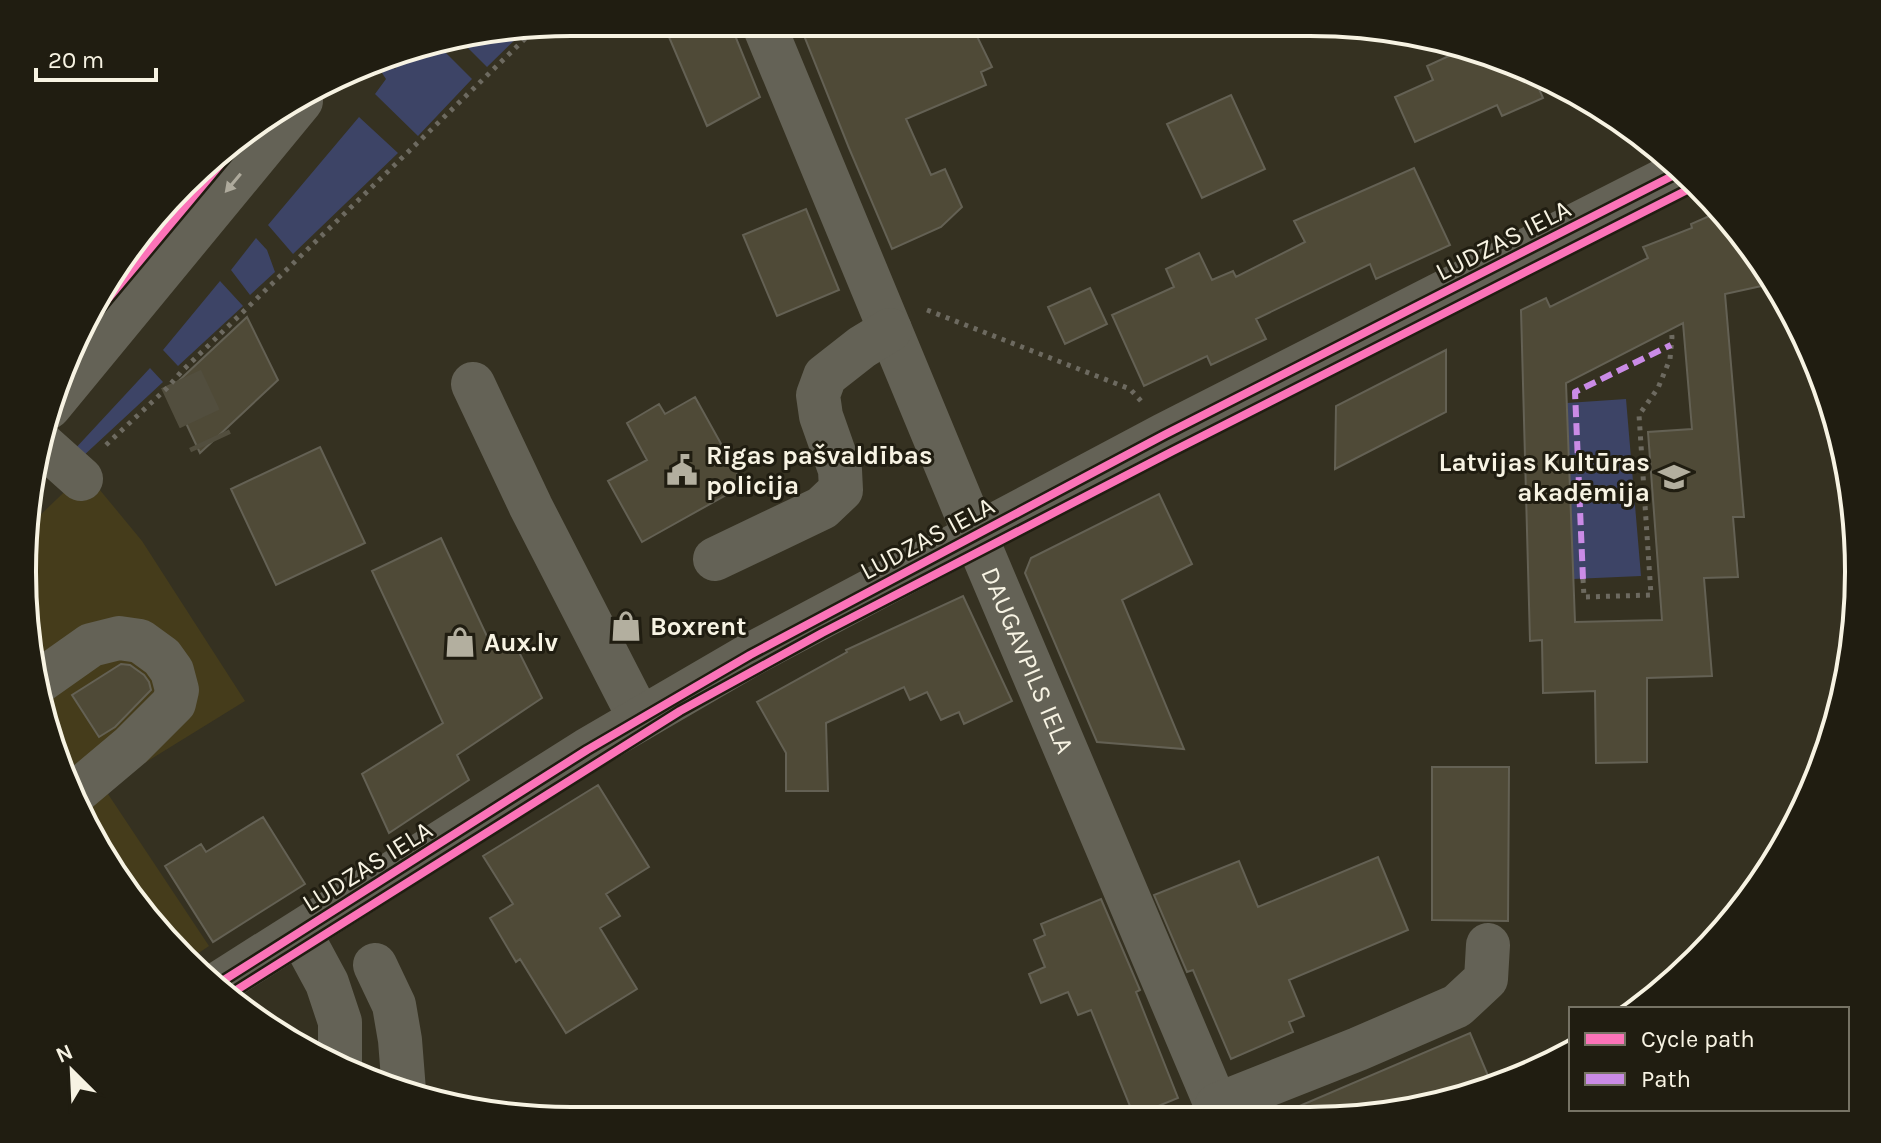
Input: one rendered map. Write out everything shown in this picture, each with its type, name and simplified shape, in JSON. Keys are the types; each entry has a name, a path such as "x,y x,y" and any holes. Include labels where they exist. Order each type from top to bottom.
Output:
{"street":[{"name":"DAUGAVPILS IELA","path":"768,36 975,535 1218,1107"},
{"path":"72,379 287,118"},
{"name":"LUDZAS IELA","path":"225,979 587,750 750,655 1164,435 1671,177"},
{"path":"715,559 822,508 841,490 840,470 821,416 818,395 825,376 890,330"},
{"path":"473,384 531,507 640,719"},
{"path":"50,451 78,476"},
{"path":"46,677 91,645 119,638 140,641 162,657 172,671 177,690 174,703 131,746 82,787"},
{"path":"300,933 327,983 340,1022 340,1054"},
{"path":"1231,1107 1457,1006 1486,979 1488,945"},
{"path":"375,965 394,1005 403,1080"}],"path":[{"path":"78,476 525,38"},
{"path":"874,290 1130,389 1149,409"},
{"path":"1583,579 1584,597 1651,595 1639,415 1658,388 1670,359 1671,329"}],"shaded area":[{"path":"515,39 487,67 466,46"},
{"path":"444,51 472,79 418,136 375,94 386,79 382,73 392,67 395,69 399,64"},
{"path":"359,117 398,153 293,254 268,225"},
{"path":"256,238 267,250 275,272 250,295 231,270"},
{"path":"220,281 243,306 178,366 163,350"},
{"path":"150,368 163,382 81,458 73,451"},
{"path":"1626,399 1641,576 1573,579 1567,403"},
{"path":"85,472 142,541 245,701 104,788 209,946 197,954 169,925 126,869 91,808 64,744 46,676 37,607 39,516"}],"building":[{"path":"669,36 735,36 760,97 707,126"},
{"path":"804,36 977,36 992,67 981,72 986,85 906,119 931,175 945,169 962,207 941,227 892,249"},
{"path":"1451,55 1539,88 1543,98 1502,116 1497,105 1415,142 1395,97 1433,80 1427,66"},
{"path":"1231,95 1265,169 1202,198 1167,124"},
{"path":"1414,168 1450,245 1376,279 1370,264 1256,319 1266,339 1211,365 1207,356 1144,386 1112,315 1174,287 1166,269 1199,253 1212,280 1233,271 1236,277 1305,242 1294,221"},
{"path":"806,209 839,290 777,316 743,235"},
{"name":"Latvijas Kultūras akadēmija","path":"1710,216 1762,286 1725,294 1744,517 1733,517 1738,577 1704,578 1712,676 1647,678 1647,762 1596,763 1595,691 1543,693 1542,640 1530,641 1521,310 1546,298 1550,307 1648,258 1643,247 1692,228 1691,224","holes":["1683,323 1692,429 1648,432 1662,620 1575,622 1566,383"]},
{"path":"1090,288 1107,324 1065,344 1048,307"},
{"path":"247,317 278,380 200,453 170,389"},
{"path":"1446,350 1446,412 1335,469 1336,406"},
{"name":"Rīgas pašvaldības policija","path":"695,397 744,485 642,542 608,481 647,460 627,423 659,404 665,414"},
{"path":"320,447 365,543 276,585 231,489"},
{"path":"1159,494 1192,564 1122,600 1184,749 1097,742 1025,573 1031,558"},
{"path":"441,538 491,645 511,636 542,698 457,755 469,780 389,833 362,774 443,723 372,571"},
{"path":"963,596 1012,701 964,724 959,712 941,720 927,692 910,700 904,687 826,723 828,791 786,791 786,753 757,702 846,650"},
{"path":"121,664 130,665 144,675 151,690 115,727 99,737 72,695"},
{"path":"1432,767 1509,767 1508,921 1432,920"},
{"path":"598,785 649,867 606,894 620,916 600,928 637,989 566,1033 520,959 516,962 490,918 513,904 483,856"},
{"path":"263,817 305,884 213,942 165,866 201,844 206,852"},
{"path":"1378,857 1408,930 1289,980 1304,1016 1289,1022 1293,1032 1231,1059 1193,970 1187,972 1154,895 1239,861 1258,907"},
{"path":"1101,899 1140,990 1136,992 1178,1098 1156,1107 1130,1107 1091,1010 1078,1015 1068,992 1041,1003 1029,974 1045,967 1034,940 1045,935 1041,924"},
{"path":"1470,1033 1488,1076 1414,1097 1345,1106 1297,1107"}],"tunnel":[{"path":"181,379 211,443"}],"marked path":[{"path":"1583,579 1575,392 1671,345"}],"cycle path":[{"path":"119,286 211,176"},
{"path":"225,979 587,750 750,655 1164,435 1671,177"},
{"path":"238,989 680,711 822,633 1173,451 1686,191"}],"place":[{"name":"Rīgas pašvaldības policija","path":"682,470"},
{"name":"Latvijas Kultūras akadēmija","path":"1674,477"},
{"name":"Boxrent","path":"626,626"},
{"name":"Aux.lv","path":"460,642"}]}
